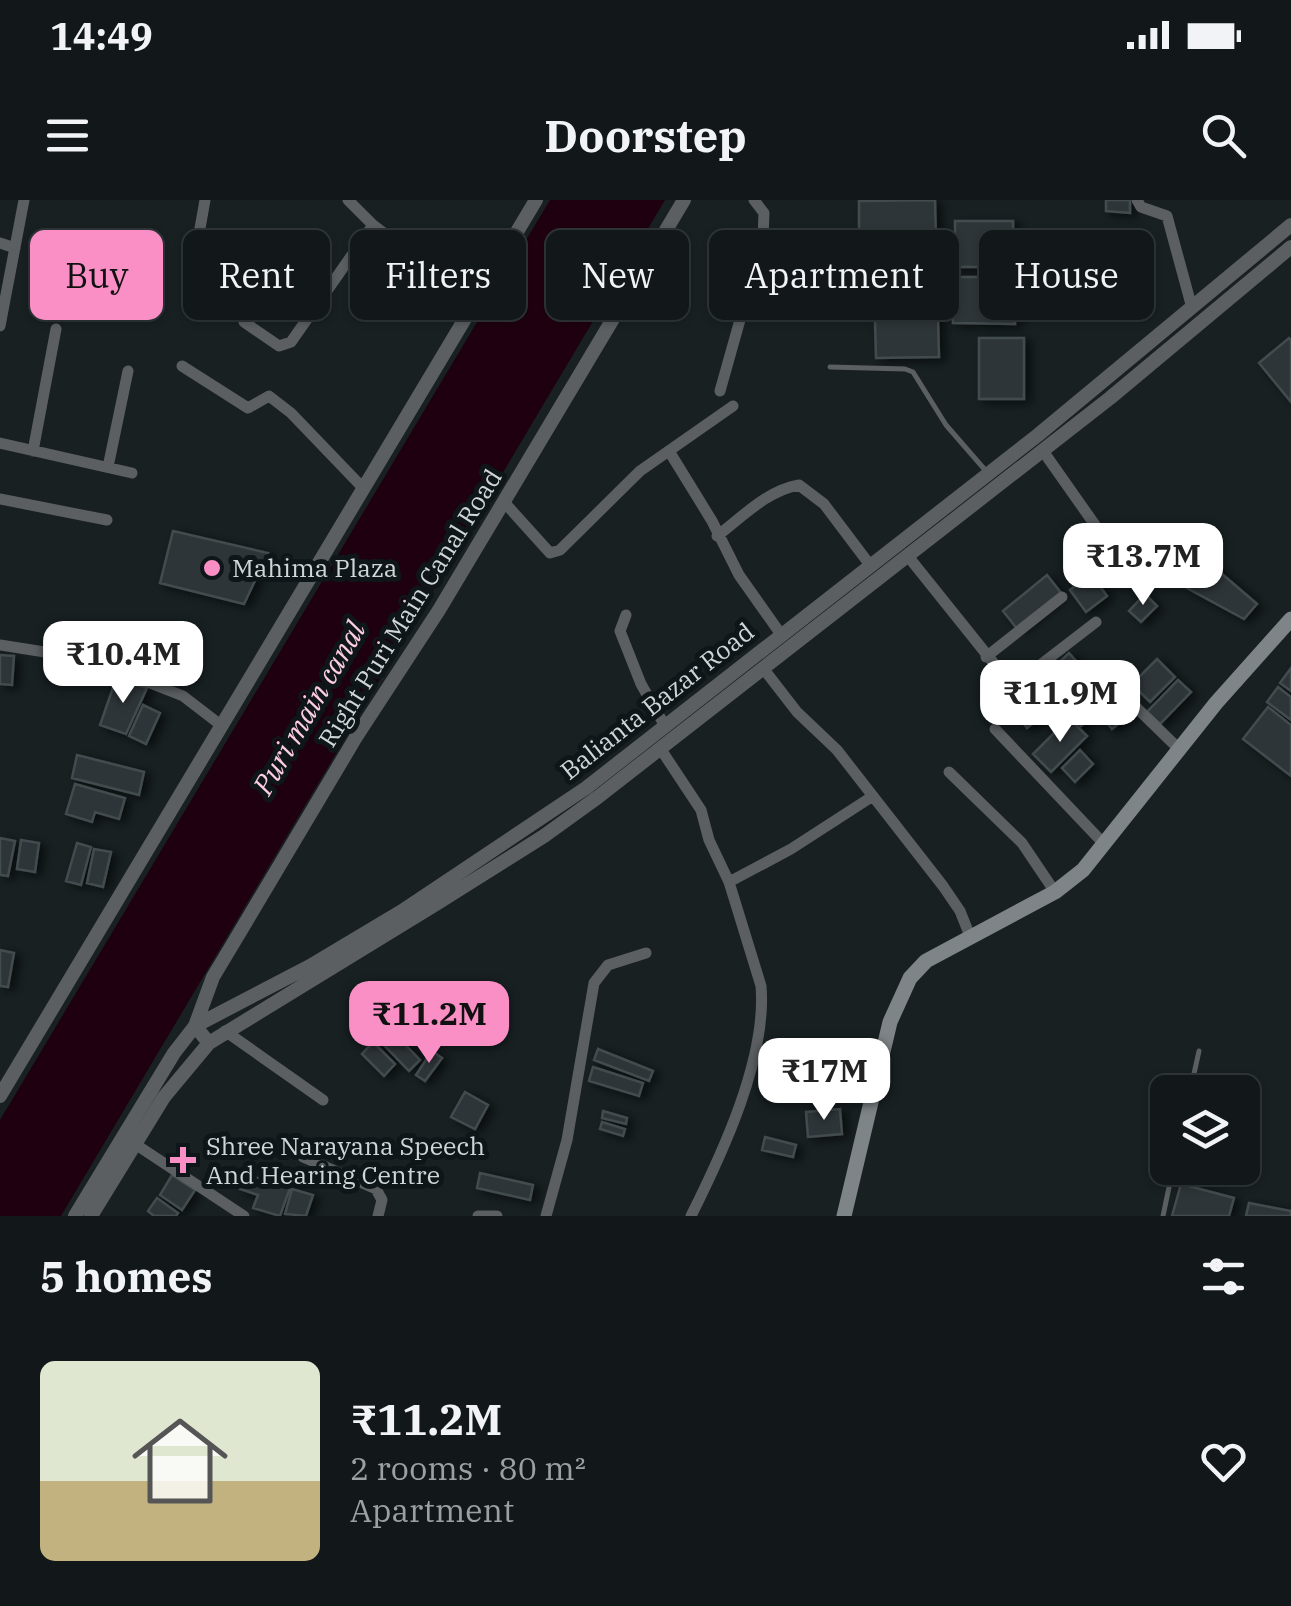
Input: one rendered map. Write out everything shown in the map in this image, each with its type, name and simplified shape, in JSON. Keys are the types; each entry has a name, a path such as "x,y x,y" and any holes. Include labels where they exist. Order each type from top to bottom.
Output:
{"main road":[{"path":"844,1216 879,1061 904,989 926,961 1056,892 1083,870 1228,689 1291,619"}],"street":[{"path":"0,326 24,200"},
{"path":"199,230 204,200"},
{"path":"348,200 380,230"},
{"path":"517,230 536,200"},
{"name":"Right Puri Main Canal Road","path":"195,1026 214,977 242,928 684,200"},
{"path":"720,390 763,238 764,212 754,200"},
{"path":"1137,200 1142,208 1166,216 1192,308"},
{"path":"244,322 279,346 292,342 373,225"},
{"name":"Balianta Bazar Road","path":"76,1216 174,1053 195,1026 310,966 402,911 586,788 988,474 1291,226"},
{"path":"0,243 14,248"},
{"name":"Balianta Bazar Road","path":"91,1216 164,1097 209,1042 544,836 1043,450 1291,248"},
{"path":"0,1096 4,1080 222,726 462,320"},
{"path":"33,451 56,330"},
{"path":"182,366 248,408 269,396 291,413 364,489"},
{"path":"108,467 128,370"},
{"path":"504,502 550,552 560,550 633,478 733,406"},
{"path":"0,443 132,472"},
{"path":"1043,450 1107,542"},
{"path":"669,451 708,513 739,576 780,633"},
{"path":"717,536 773,494 799,485 824,504 870,564"},
{"path":"0,498 107,520"},
{"path":"907,555 1002,677 1014,682 1096,622"},
{"path":"986,657 1062,597"},
{"path":"626,615 620,632 629,658 665,726"},
{"path":"0,645 89,658 183,696 222,726"},
{"path":"764,668 797,712 837,750 943,886 960,911 970,936"},
{"path":"1108,679 1180,750"},
{"path":"996,729 1105,845"},
{"path":"660,748 701,810 709,840 730,882 762,1003 759,1031 726,1138 691,1216"},
{"path":"949,772 1022,843 1056,892"},
{"path":"730,882 791,849 873,796"},
{"path":"546,1216 567,1140 594,983 608,965 646,953"},
{"path":"195,1026 209,1042"},
{"path":"225,1031 323,1100"},
{"path":"135,1144 244,1216"},
{"path":"304,1156 376,1188 382,1200 378,1216"},
{"path":"478,1216 497,1216"}],"lane":[{"path":"830,368 913,372 946,425 988,474"},
{"path":"1194,1075 1199,1051"},
{"path":"1162,1216 1169,1185"}],"water":[{"name":"Puri main canal","path":"550,200 665,200 647,230 546,230 546,320 594,320 61,1216 0,1216 0,1120 478,320 526,320 526,240"}],"building":[{"path":"935,200 936,230 859,230 859,201"},
{"path":"1106,200 1130,200 1130,213 1106,211"},
{"path":"955,221 1013,221 1013,230 979,230 979,267 959,267 959,230 955,230"},
{"path":"959,277 979,277 979,320 1015,320 1015,324 953,323 959,320"},
{"path":"875,320 938,320 939,357 876,358"},
{"path":"979,338 1024,338 1024,399 979,399"},
{"path":"1289,338 1291,341 1291,402 1259,363"},
{"name":"Mahima Plaza","path":"173,531 268,553 244,604 160,583"},
{"path":"1095,536 1107,551 1087,567 1075,552"},
{"path":"1207,561 1257,604 1244,619 1187,588"},
{"path":"1091,574 1107,596 1086,612 1070,590"},
{"path":"1047,575 1062,594 1018,630 1003,611"},
{"path":"1145,594 1157,606 1141,622 1129,611"},
{"path":"1069,653 1094,681 1076,697 1051,670"},
{"path":"0,655 14,656 12,685 0,684"},
{"path":"1157,659 1175,677 1150,702 1132,684"},
{"path":"1291,668 1291,691 1280,683"},
{"path":"116,679 147,688 126,734 100,725"},
{"path":"1101,679 1115,693 1081,726 1067,711"},
{"path":"1178,680 1191,692 1160,724 1147,712"},
{"path":"1278,687 1291,697 1291,720 1267,702"},
{"path":"1020,688 1042,716 1027,728 1005,699"},
{"path":"1123,695 1135,710 1112,729 1100,714"},
{"path":"143,705 160,713 146,744 129,736"},
{"path":"1268,707 1291,725 1291,776 1243,739"},
{"path":"1069,718 1087,736 1051,772 1033,754"},
{"path":"1080,750 1093,764 1075,782 1062,768"},
{"path":"77,755 144,772 139,795 72,778"},
{"path":"75,784 125,798 119,819 95,812 92,822 66,814"},
{"path":"0,838 15,841 8,876 0,875"},
{"path":"21,840 39,843 35,872 17,869"},
{"path":"77,843 91,847 81,885 66,881"},
{"path":"94,849 111,852 103,887 87,883"},
{"path":"0,950 14,953 8,987 0,986"},
{"path":"393,1032 420,1060 409,1071 382,1043"},
{"path":"373,1042 395,1064 384,1076 362,1054"},
{"path":"598,1049 653,1071 649,1081 594,1060"},
{"path":"432,1051 442,1058 425,1081 416,1075"},
{"path":"593,1067 643,1083 639,1096 589,1081"},
{"path":"465,1092 488,1105 475,1129 451,1117"},
{"path":"840,1109 842,1134 808,1137 806,1112"},
{"path":"603,1111 627,1118 626,1124 602,1118"},
{"path":"602,1122 625,1129 623,1136 600,1129"},
{"path":"765,1137 796,1145 793,1157 762,1150"},
{"path":"480,1173 533,1185 530,1200 477,1188"},
{"path":"245,1174 291,1185 280,1216 253,1208 258,1195 240,1189"},
{"path":"172,1175 195,1190 182,1210 160,1195"},
{"path":"1181,1185 1234,1198 1229,1216 1172,1216"},
{"path":"292,1189 313,1195 306,1216 285,1214"},
{"path":"157,1198 178,1213 176,1216 154,1216 148,1211"},
{"path":"1249,1203 1291,1211 1291,1216 1246,1216"}],"place":[{"name":"Mahima Plaza","path":"212,568"},
{"name":"Shree Narayana Speech And Hearing Centre","path":"183,1160"}]}
